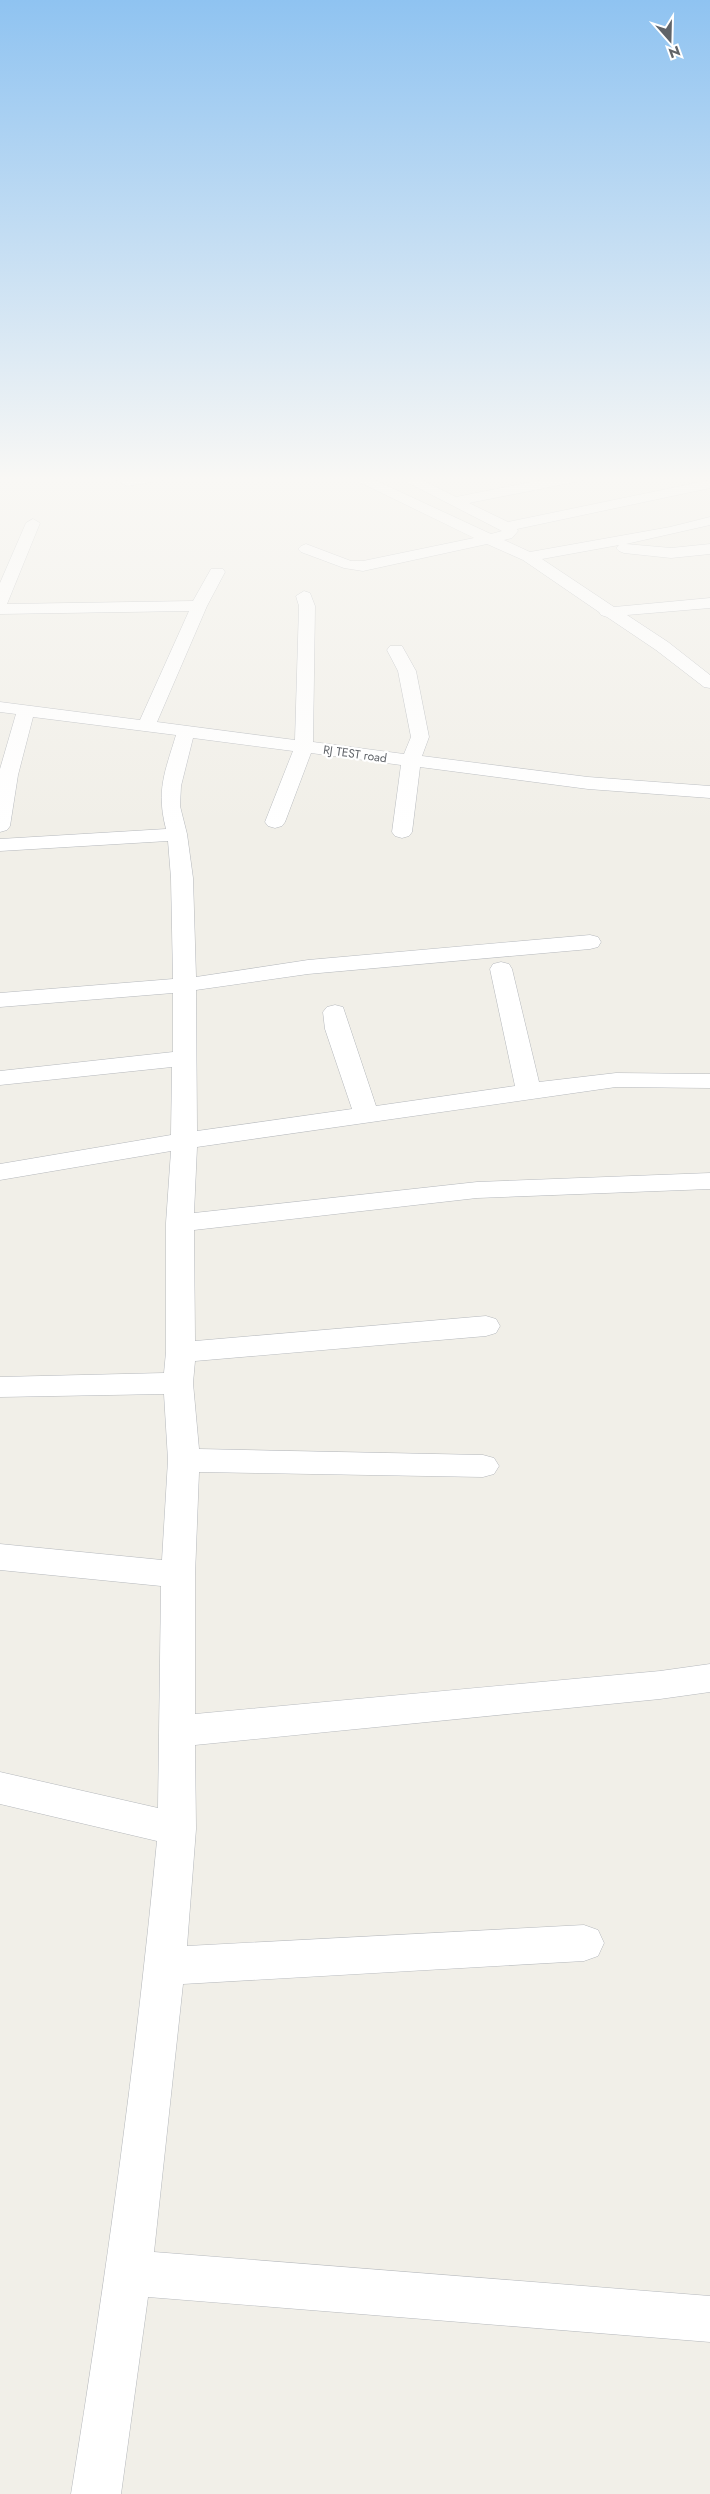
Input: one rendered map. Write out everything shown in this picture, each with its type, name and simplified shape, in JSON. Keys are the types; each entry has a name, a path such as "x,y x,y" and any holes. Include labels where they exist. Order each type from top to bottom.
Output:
{"street":[{"path":"146,726 206,592"},
{"path":"579,592 662,646 710,684"},
{"path":"275,822 304,747 307,606 304,596"},
{"path":"608,612 710,603"},
{"path":"0,609 199,606"},
{"path":"396,650 407,671 420,737 411,761 402,832"},
{"name":"RJ TEST road","path":"0,707 588,783 710,792"},
{"path":"0,826 8,775 26,710"},
{"path":"96,2494 128,2273 165,1966 177,1829 179,1731 178,1575 184,1460 179,1368 185,985 182,878 170,806 171,786 186,732"},
{"path":"0,845 176,834"},
{"path":"0,1000 185,985 308,966 590,942"},
{"path":"501,969 529,1091"},
{"path":"335,1012 337,1029 367,1115"},
{"path":"0,1078 185,1058"},
{"path":"0,1172 184,1141 529,1091 616,1080 710,1081"},
{"path":"180,1224 476,1190 710,1181"},
{"path":"0,1387 179,1368 486,1326"},
{"path":"184,1460 483,1466"},
{"path":"0,1557 178,1575"},
{"path":"179,1731 651,1686 710,1678"},
{"path":"0,1788 177,1829"},
{"path":"165,1966 584,1943"},
{"path":"128,2273 710,2319"}]}
